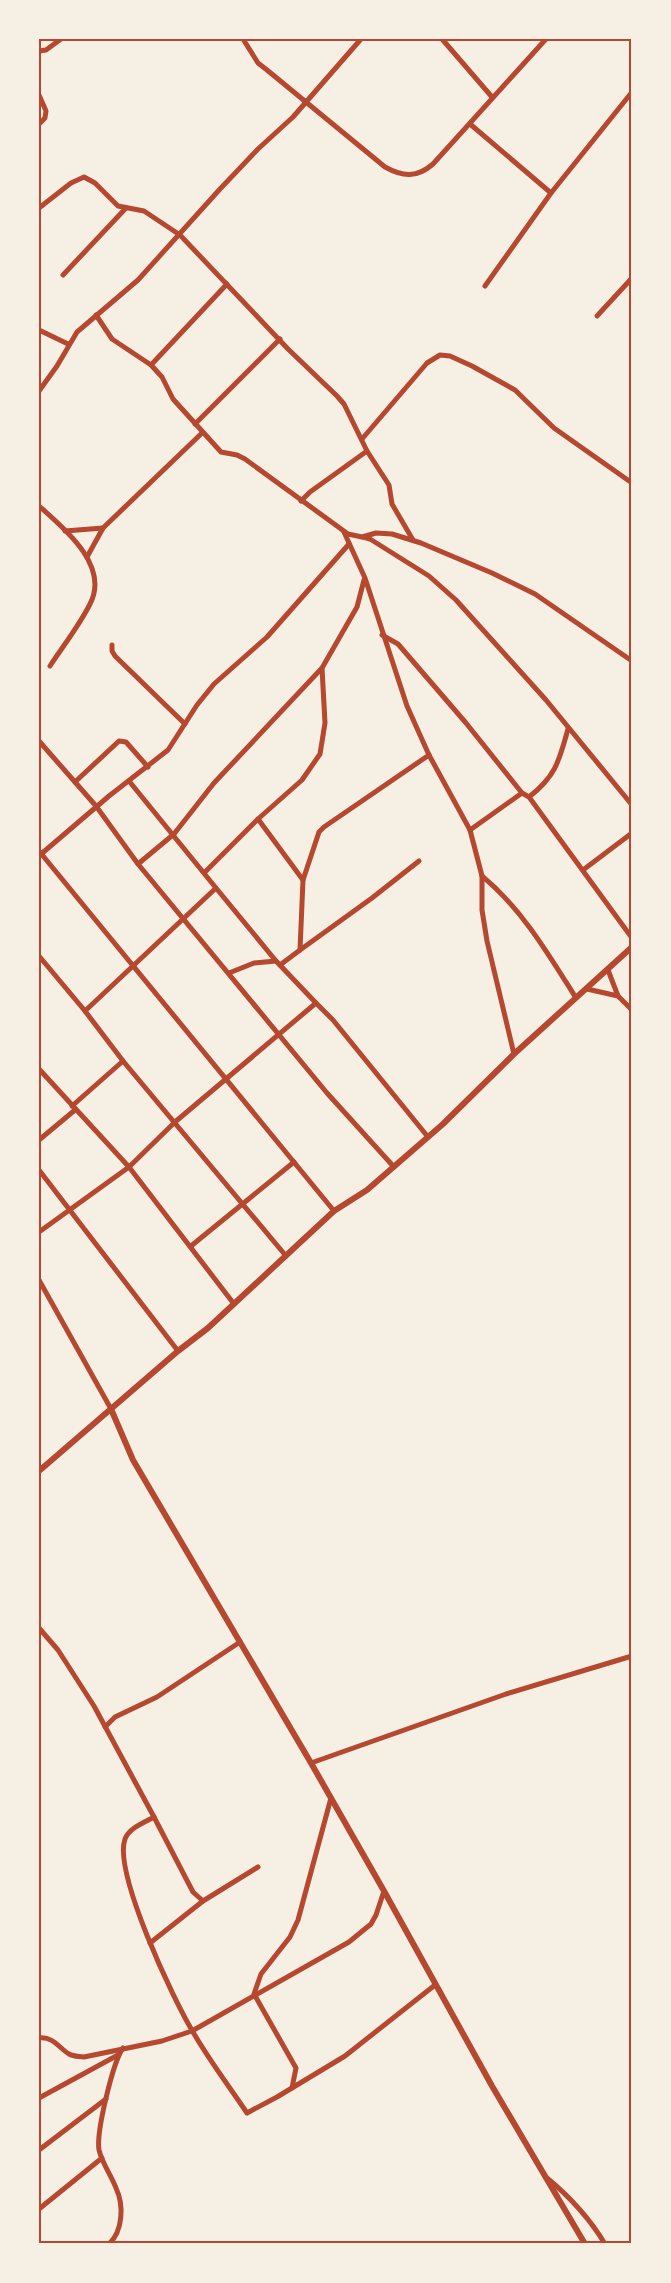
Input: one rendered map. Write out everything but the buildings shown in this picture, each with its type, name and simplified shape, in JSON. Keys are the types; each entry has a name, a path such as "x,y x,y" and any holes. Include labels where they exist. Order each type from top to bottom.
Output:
{"street":[{"path":"39,51 46,50 61,39"},
{"path":"243,39 258,63 385,167 404,175 424,171 470,124 546,39"},
{"path":"39,391 77,332 138,280 243,165 306,103 361,39"},
{"path":"442,39 492,98"},
{"path":"485,286 551,193 632,92"},
{"path":"39,95 46,111 45,118 39,124"},
{"path":"470,124 551,193"},
{"path":"39,208 71,183 84,177 95,183 115,204 144,211 180,235 337,396 367,451 389,485 392,504 414,540"},
{"path":"63,275 126,208"},
{"path":"597,316 632,278"},
{"path":"152,365 227,284"},
{"path":"96,315 112,339 152,365 162,377 173,399 201,433 221,452 245,459 343,530 353,536 370,539 418,568 442,587 493,640 632,805"},
{"path":"39,330 68,344"},
{"path":"195,424 280,339"},
{"path":"362,439 427,363 440,355 450,356 515,390 554,428 632,483"},
{"path":"87,557 103,528 201,433"},
{"path":"301,501 367,451"},
{"path":"39,506 87,557 94,575 93,597 50,666"},
{"path":"65,531 103,528"},
{"path":"343,530 365,578 402,696 429,755 470,830 482,876 485,933 514,1054"},
{"path":"362,537 383,533 414,540 535,594 632,661"},
{"path":"334,1211 40,854 96,806 168,750 197,705 214,684 267,637 349,544"},
{"path":"138,864 174,834 209,789 322,668 357,606 365,578"},
{"path":"382,635 398,644 522,793 529,797 632,938"},
{"path":"112,645 115,656 185,724"},
{"path":"205,872 258,819 302,780 320,754 326,723 322,668"},
{"path":"529,797 543,786 555,771 568,729"},
{"path":"39,741 96,806 138,864 350,1120 394,1167"},
{"path":"75,782 119,741 126,742 148,767"},
{"path":"300,950 303,880 319,832 324,826 429,755"},
{"path":"129,781 278,963 340,1028 428,1137"},
{"path":"470,830 522,793"},
{"path":"258,819 303,880"},
{"path":"583,870 632,833"},
{"path":"229,973 254,963 278,963 300,950 372,898 419,861"},
{"path":"482,876 502,894 527,925 576,998"},
{"path":"85,1011 216,888"},
{"path":"39,1471 178,1351 208,1328 334,1211 367,1190 428,1137 514,1054 632,947"},
{"path":"39,956 123,1061 286,1256"},
{"path":"608,970 618,996 632,1010"},
{"path":"587,988 618,996"},
{"path":"39,1232 129,1167 175,1122 316,1003"},
{"path":"39,1140 123,1061"},
{"path":"39,1069 129,1167 234,1304"},
{"path":"191,1246 294,1162"},
{"path":"39,1170 178,1351"},
{"path":"39,1280 111,1409 133,1460 311,1763 435,1985 585,2244"},
{"path":"39,1628 58,1650 105,1727 193,1892 203,1901"},
{"path":"105,1727 115,1717 157,1697 240,1642"},
{"path":"311,1763 506,1694 632,1656"},
{"path":"292,2088 296,2068 254,1994 261,1974 290,1937 298,1920 331,1798"},
{"path":"154,1817 132,1830 125,1839 128,1884 150,1943 192,2031 247,2113 345,2055 435,1985"},
{"path":"150,1943 203,1901 258,1867"},
{"path":"39,2038 44,2037 54,2041 73,2056 84,2057 162,2041 192,2031 349,1942 371,1924 384,1891"},
{"path":"109,2244 118,2234 120,2204 118,2190 102,2158 99,2141 106,2099 118,2055 123,2048"},
{"path":"39,2098 118,2055"},
{"path":"39,2150 106,2099"},
{"path":"39,2210 102,2158"},
{"path":"544,2175 566,2194 605,2244"}]}
